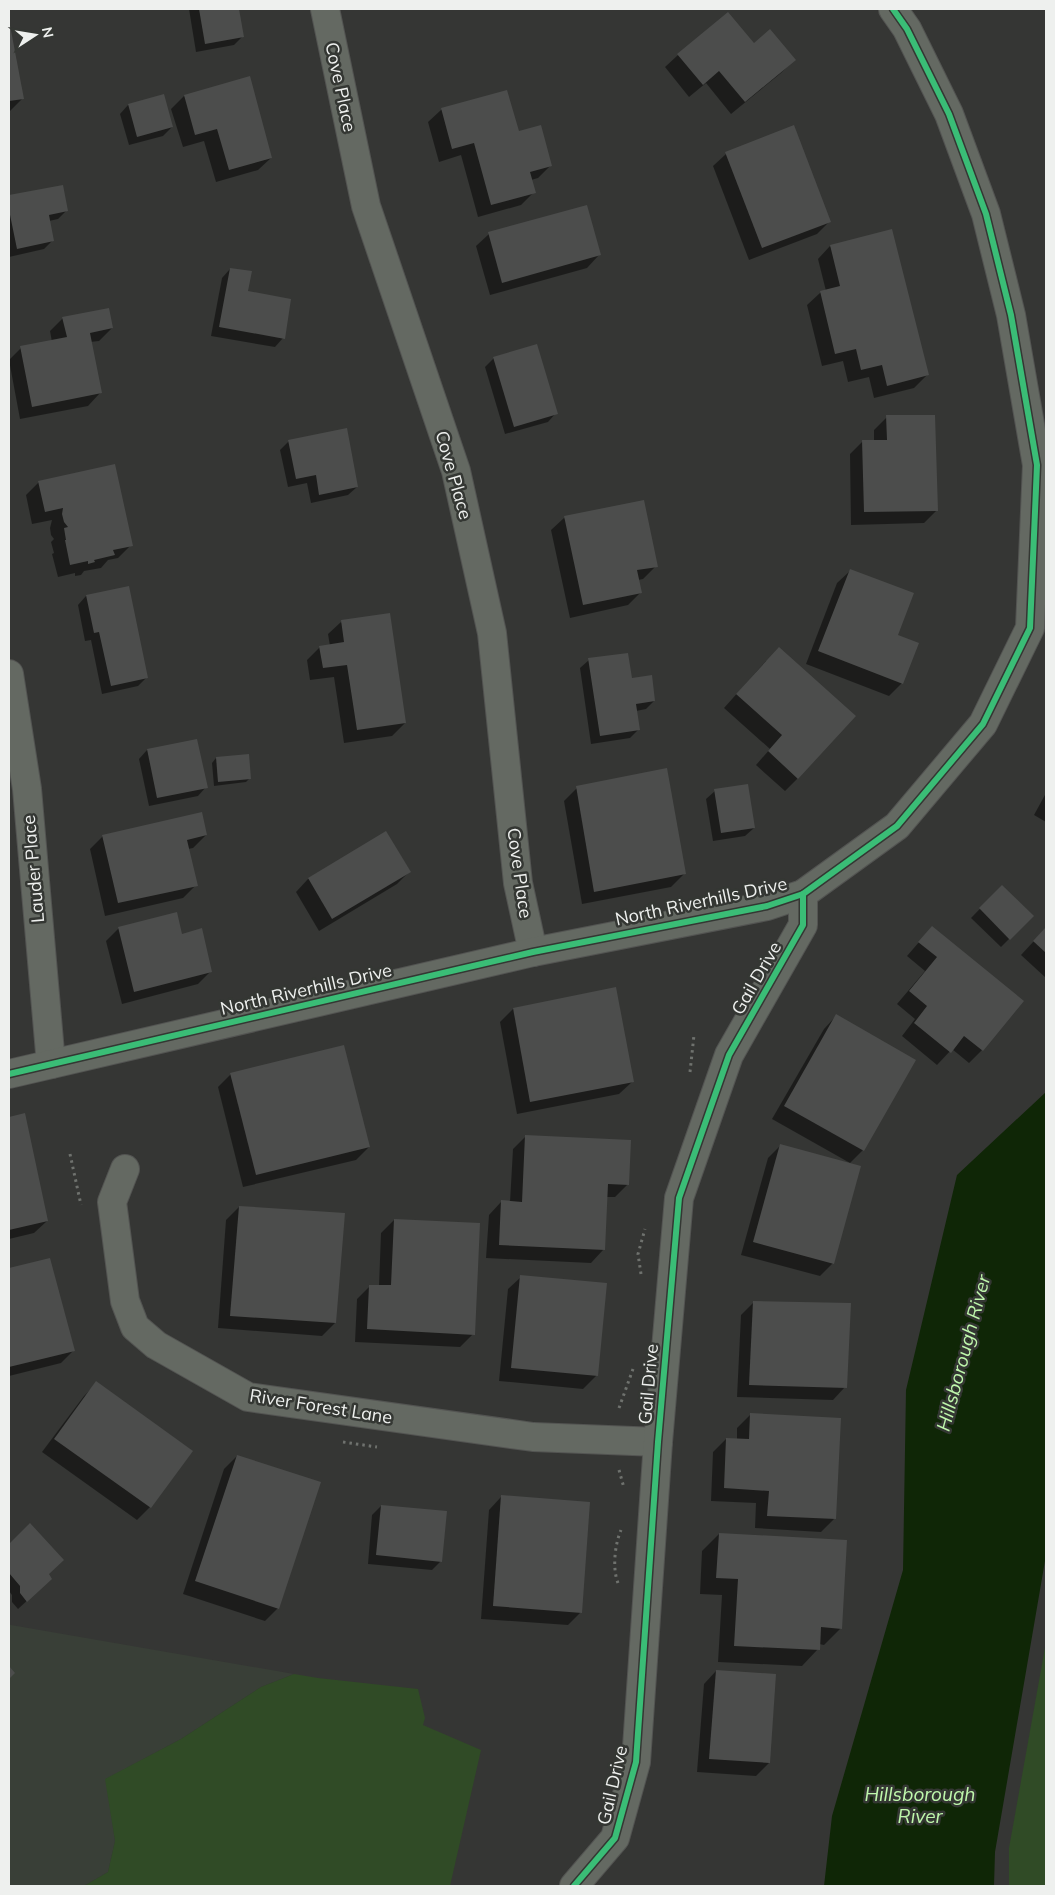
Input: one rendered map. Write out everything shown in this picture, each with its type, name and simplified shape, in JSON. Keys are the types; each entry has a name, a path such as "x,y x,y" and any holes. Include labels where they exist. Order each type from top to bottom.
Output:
{"street":[{"name":"Cove Place","path":"325,9 366,206 456,471 492,633 518,884 533,952"},
{"name":"North Riverhills Drive","path":"9,1074 533,952 767,906 803,894 897,826 983,724 1030,628 1037,465 1011,315 986,214 949,114 907,29 893,9"},
{"name":"Lauder Place","path":"9,674 26,789 50,1064"},
{"name":"Gail Drive","path":"574,1886 615,1838 636,1762 658,1442 679,1198 729,1055 803,925 803,894"},
{"name":"River Forest Lane","path":"125,1169 112,1202 125,1301 135,1327 156,1345 248,1397 533,1437 658,1442"}],"shaded area":[{"path":"9,1624 294,1674 261,1687 181,1739 106,1779 115,1841 108,1872 84,1886 9,1886"},
{"path":"1046,1642 1046,1886 1009,1886 1009,1848"},
{"path":"294,1674 418,1689 425,1718 423,1725 481,1750 450,1886 84,1886 108,1872 115,1841 105,1779 181,1739 261,1687"}],"water":[{"name":"Hillsborough River","path":"1046,1092 1046,1555 995,1852 994,1886 824,1886 832,1816 903,1570 906,1390 957,1175"}],"building":[{"path":"199,9 239,9 244,37 205,44"},
{"path":"728,12 754,43 770,29 796,60 745,102 719,71 703,85 677,54"},
{"path":"9,20 24,99 9,101"},
{"path":"250,76 272,158 229,170 217,129 195,135 184,95"},
{"path":"507,90 519,131 541,125 552,166 530,172 536,193 491,205 474,143 452,149 441,108"},
{"path":"164,94 173,127 137,137 128,104"},
{"path":"794,125 831,222 762,248 725,152"},
{"path":"63,185 68,211 49,215 54,241 17,249 9,210 9,195"},
{"path":"587,205 601,255 502,283 488,232"},
{"path":"892,229 929,375 887,386 882,365 861,370 856,349 835,354 820,291 840,286 830,245"},
{"path":"230,268 252,271 248,291 291,299 285,339 219,327"},
{"path":"109,308 113,328 90,333 102,393 32,407 20,346 67,337 62,317"},
{"path":"537,344 558,414 514,427 493,357"},
{"path":"886,415 935,415 938,511 864,512 862,440 887,440"},
{"path":"347,428 358,487 319,495 316,475 296,479 288,440"},
{"path":"115,464 133,546 113,550 115,555 94,560 95,562 88,564 88,561 70,565 64,528 68,527 64,522 63,508 45,512 38,481"},
{"path":"644,500 658,567 637,570 642,593 583,605 564,516"},
{"path":"850,569 914,593 898,635 919,643 903,684 818,651"},
{"path":"129,586 148,678 111,686 99,632 94,633 86,595"},
{"path":"390,613 406,723 357,730 347,665 323,668 319,646 344,642 341,620"},
{"path":"779,647 856,716 798,779 768,751 782,735 736,694"},
{"path":"628,653 632,678 652,675 655,701 636,704 640,730 600,736 588,658"},
{"path":"197,739 208,788 157,798 147,749"},
{"path":"249,754 251,779 218,782 216,757"},
{"path":"667,768 686,874 594,892 576,786"},
{"path":"748,784 755,828 721,833 714,789"},
{"path":"202,812 207,835 187,840 198,886 118,903 102,835"},
{"path":"386,831 411,872 332,919 308,878"},
{"path":"1002,885 1034,916 1010,940 979,908"},
{"path":"177,912 182,934 202,928 212,972 134,992 118,927"},
{"path":"932,926 1024,1001 983,1051 964,1036 951,1053 914,1023 927,1006 909,991 937,957 918,942"},
{"path":"1046,927 1046,953 1033,941"},
{"path":"616,987 634,1082 530,1102 513,1008"},
{"path":"836,1014 916,1060 864,1151 784,1106"},
{"path":"344,1045 370,1147 256,1175 230,1073"},
{"path":"25,1113 48,1221 9,1230 9,1117"},
{"path":"525,1135 631,1140 629,1185 608,1184 605,1250 499,1245 501,1200 522,1202"},
{"path":"780,1144 861,1166 834,1264 753,1242"},
{"path":"239,1206 345,1213 336,1323 230,1316"},
{"path":"394,1219 480,1223 475,1335 367,1329 369,1285 391,1285"},
{"path":"50,1258 75,1351 9,1367 9,1268"},
{"path":"520,1275 607,1283 598,1376 511,1368"},
{"path":"753,1301 851,1303 847,1388 749,1385"},
{"path":"96,1381 193,1451 151,1508 54,1439"},
{"path":"750,1413 841,1418 836,1519 767,1516 769,1491 724,1488 726,1438 749,1439"},
{"path":"237,1455 321,1482 279,1609 195,1581"},
{"path":"501,1495 590,1502 582,1613 493,1606"},
{"path":"381,1505 447,1511 442,1562 376,1555"},
{"path":"30,1523 64,1560 49,1574 52,1579 27,1602 20,1593 20,1586 9,1573 9,1544"},
{"path":"719,1533 847,1540 842,1629 821,1627 820,1650 734,1646 738,1579 716,1578"},
{"path":"9,1666 15,1673 9,1679"},
{"path":"716,1670 776,1674 770,1763 709,1759"}],"cycle path":[{"path":"9,1074 533,952 767,906 803,894 897,826 983,724 1030,628 1037,465 1011,315 986,214 949,114 907,29 893,9"},
{"path":"574,1886 615,1838 636,1762 658,1442 679,1198 729,1055 803,925 803,894"}]}
